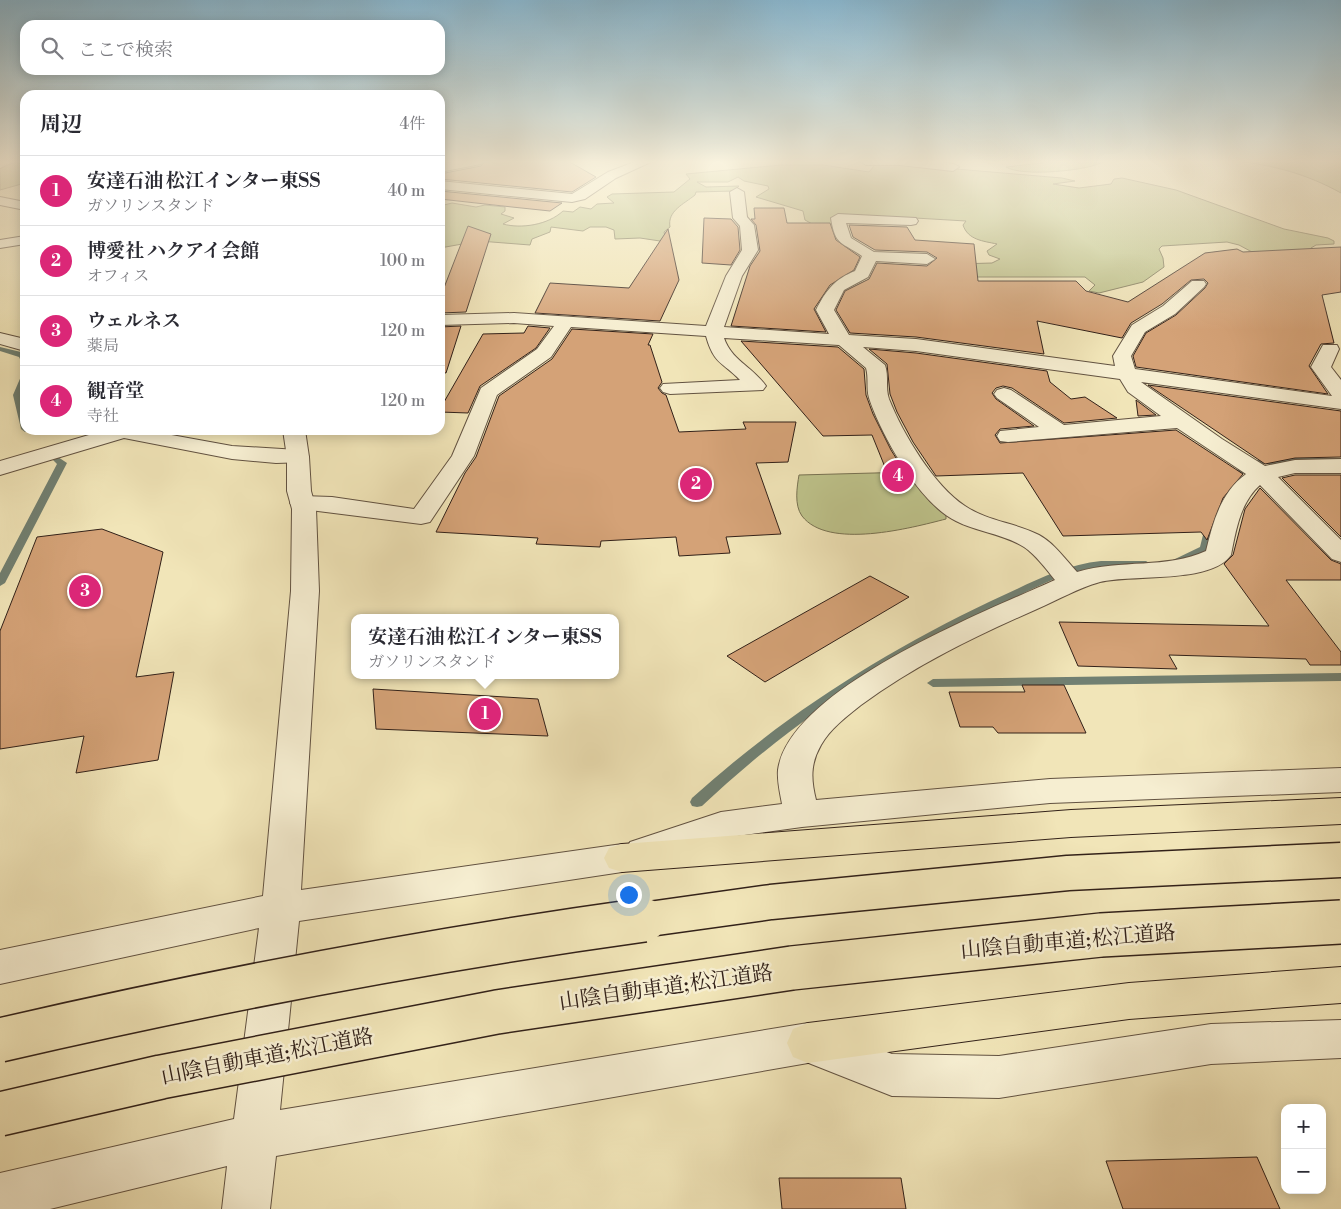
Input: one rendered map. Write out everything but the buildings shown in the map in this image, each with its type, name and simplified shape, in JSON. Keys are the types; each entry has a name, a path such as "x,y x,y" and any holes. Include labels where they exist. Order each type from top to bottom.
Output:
{"highway":[{"path":"622,858 1023,826 1230,814 1341,811"},
{"path":"0,1040 166,1002 493,941 771,902 1068,873 1341,860"},
{"name":"山陰自動車道;松江道路","path":"0,1114 160,1077 497,1012 792,968 1101,935 1341,922"},
{"path":"808,1042 1129,1001 1341,985"}],"street":[{"path":"670,388 756,386 743,372 726,360 718,347 713,330 734,276 750,250 748,225 740,217"},
{"path":"870,256 867,251 850,244 842,238 838,219 911,221"},
{"path":"0,244 20,241"},
{"path":"870,256 927,259"},
{"path":"870,256 862,274 843,281 832,294 826,310 831,326 842,339 875,365 878,371 876,384 879,397 892,426 929,485 947,504 970,518 1032,541 1066,577"},
{"path":"1198,284 1169,310 1138,329 1122,356 1127,374 1135,388 1180,421 1253,468 1341,554"},
{"path":"445,320 514,318 916,345 1341,403"},
{"path":"302,503 334,503 380,513 420,517 462,456 488,392 544,353 566,321"},
{"path":"0,338 20,344"},
{"path":"1330,349 1321,367 1341,394"},
{"path":"1004,394 1059,432"},
{"path":"1008,436 1180,421"},
{"path":"52,435 63,448"},
{"path":"0,468 113,435"},
{"path":"146,435 212,450 268,457 296,444 299,491 302,503 305,591 281,908 246,1209"},
{"path":"1253,468 1296,465 1341,466"},
{"path":"802,814 795,768 806,740 842,703 910,659 1066,577 1184,569 1202,564 1218,554 1234,501 1253,468"},
{"path":"0,967 281,908 622,858 721,825 802,814 1050,791 1341,780"},
{"path":"0,1197 254,1137 808,1042 892,1075 999,1077 1211,1044 1341,1039"}],"green space":[{"path":"445,217 512,217 514,218 503,224 518,226 534,225 555,217 671,217 670,227 664,232 665,236 660,241 640,238 615,239 614,230 606,227 590,227 583,231 551,227 550,232 532,239 530,245 479,241 445,247"},
{"path":"804,217 1252,217 1284,229 1328,238 1334,241 1334,244 1316,245 1311,248 1319,252 1252,252 1239,245 1227,242 1162,246 1159,249 1164,267 1143,282 1099,293 1089,291 1095,285 1085,277 966,277 957,264 992,263 1000,259 989,255 987,251 997,244 972,237 963,225 966,221 915,218 836,222 832,231 835,235 835,241 849,248 836,249 816,226 805,220"},
{"path":"911,472 946,512 946,519 892,531 850,534 831,532 814,526 799,512 797,496 799,475"}],"waterway":[{"path":"0,349 20,354"},
{"path":"20,388 17,395 20,408"},
{"path":"0,583 62,463 58,460"},
{"path":"1230,483 1242,470 1263,461 1341,461"},
{"path":"1177,562 1205,549 1210,527"},
{"path":"697,802 729,772 798,717 871,669 949,626 1041,582 1074,569 1101,564 1146,564"},
{"path":"933,683 1341,677"}],"place":[{"name":"観音堂","path":"898,476"},
{"name":"博愛社 ハクアイ会館","path":"696,484"},
{"name":"ウェルネス","path":"85,591"},
{"name":"安達石油 松江インター東SS","path":"485,714"}]}
